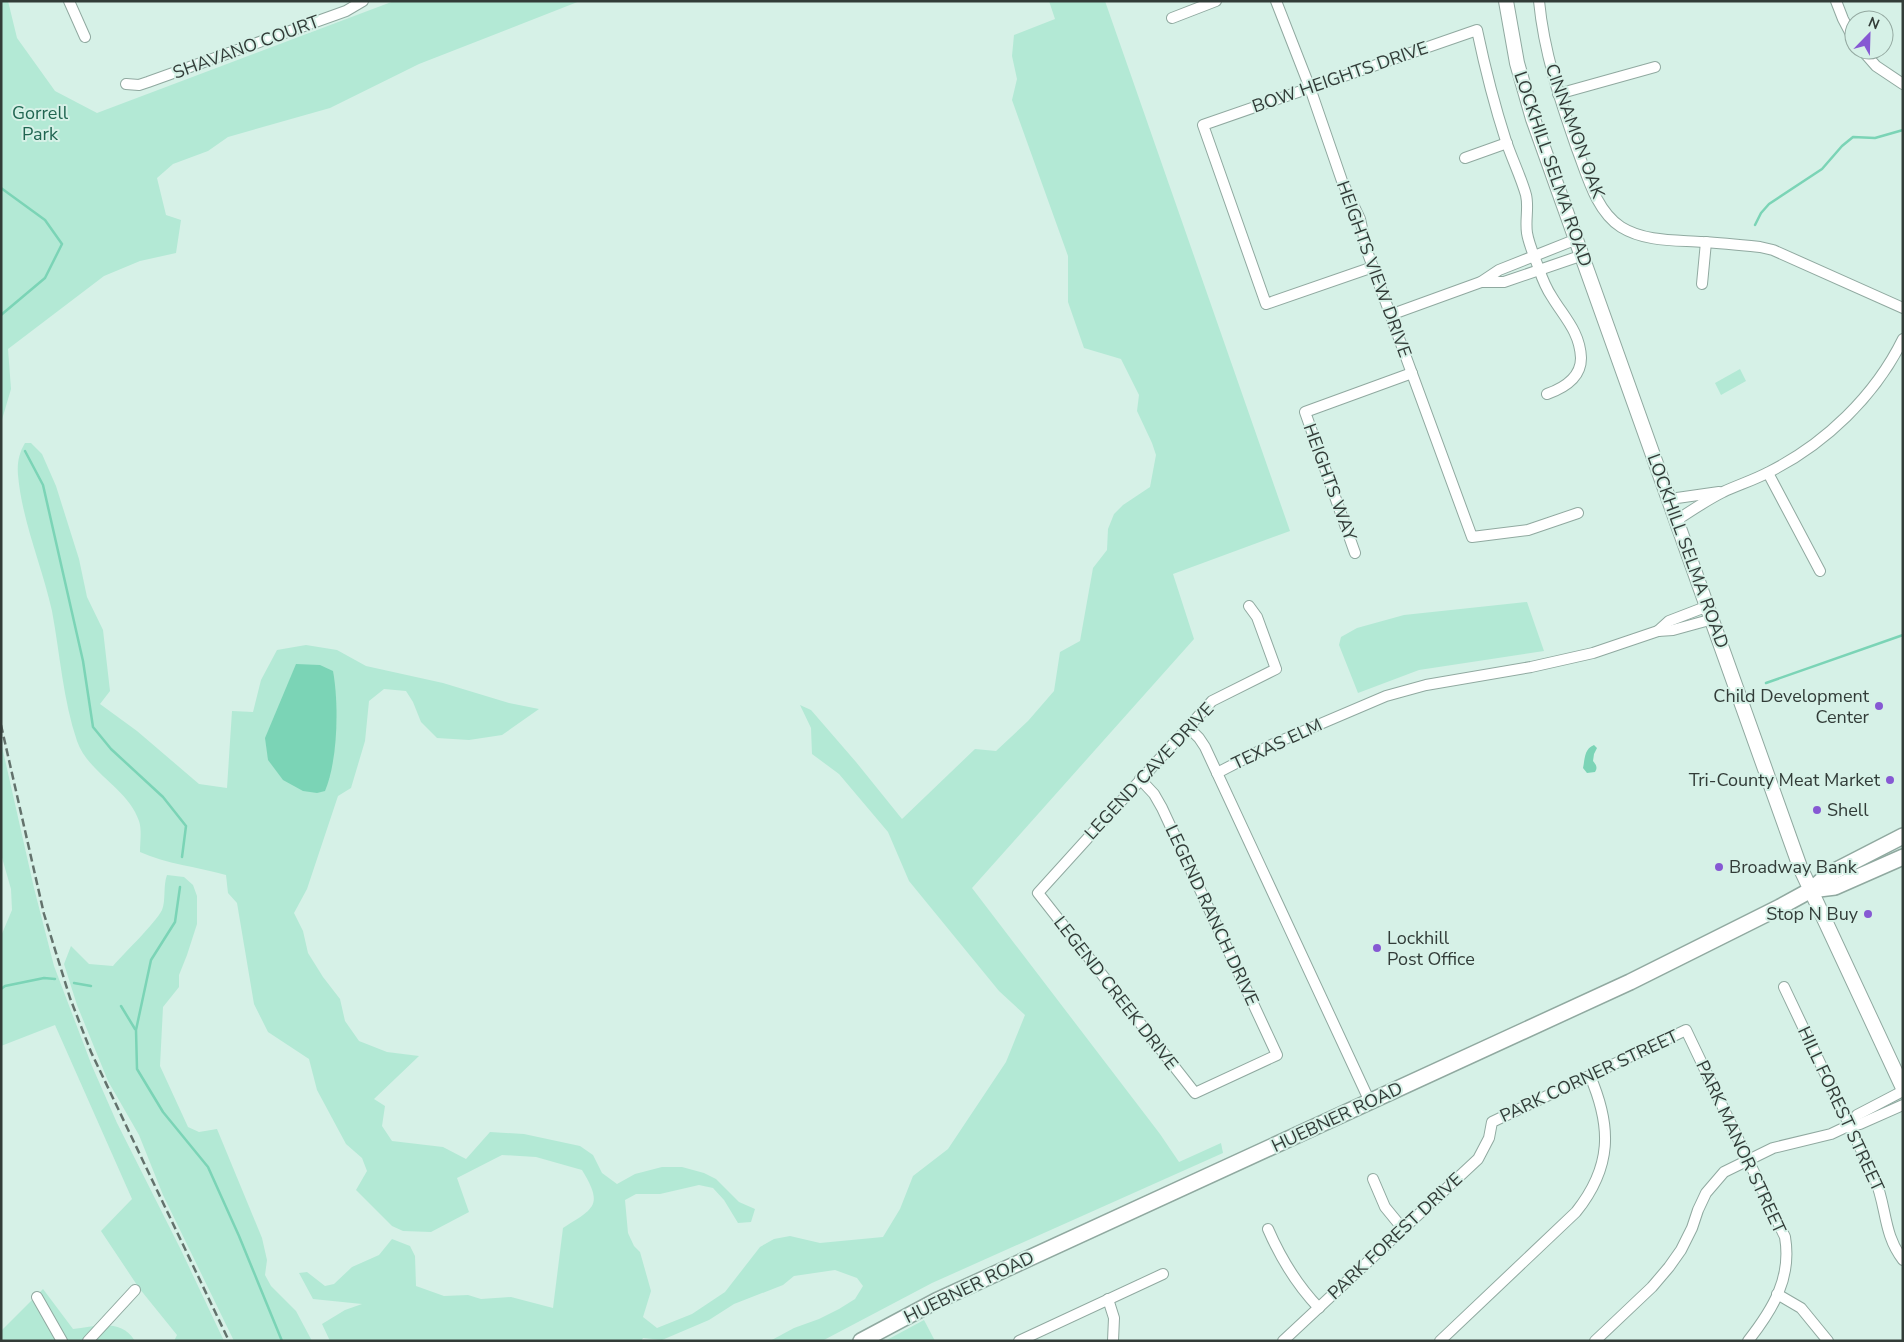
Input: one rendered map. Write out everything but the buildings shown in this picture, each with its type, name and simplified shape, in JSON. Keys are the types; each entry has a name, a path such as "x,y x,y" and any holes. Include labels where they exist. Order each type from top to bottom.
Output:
{"main road":[{"name":"LOCKHILL SELMA ROAD","path":"1506,1 1517,63 1533,119 1711,612 1800,867 1903,1090"},
{"name":"HUEBNER ROAD","path":"861,1341 936,1301 1630,982 1811,890 1829,874 1903,836"},
{"name":"HUEBNER ROAD","path":"1811,890 1835,887 1903,857"}],"street":[{"path":"69,1 85,37"},
{"name":"SHAVANO COURT","path":"126,84 139,85 148,82 346,11 363,1"},
{"path":"1172,18 1216,1"},
{"name":"HEIGHTS VIEW DRIVE","path":"1276,1 1310,88 1342,181 1360,219 1367,251 1472,537 1528,530 1578,514"},
{"name":"CINNAMON OAK","path":"1539,1 1542,29 1558,94 1589,181 1600,204 1610,218 1622,228 1636,234 1658,239 1760,247 1773,250 1903,308"},
{"path":"1836,1 1844,21"},
{"name":"BOW HEIGHTS DRIVE","path":"1373,267 1266,304 1203,125 1477,30 1491,92 1506,143"},
{"path":"1871,60 1876,66 1903,84"},
{"path":"1558,94 1655,67"},
{"path":"1465,158 1506,143 1526,195 1527,233 1539,270 1552,297 1565,314 1575,332 1581,359 1578,370 1572,380 1562,388 1547,394"},
{"path":"1390,315 1481,282 1499,270 1577,239"},
{"path":"1702,284 1706,242"},
{"path":"1481,282 1504,282 1583,255"},
{"path":"1677,520 1724,492 1768,473 1814,445 1849,413 1880,377 1903,338"},
{"name":"HEIGHTS WAY","path":"1356,553 1304,412 1412,373"},
{"path":"1768,473 1820,570"},
{"path":"1670,499 1724,492"},
{"name":"LEGEND CAVE DRIVE","path":"1038,893 1140,779 1216,698 1276,669 1257,617 1249,606"},
{"name":"TEXAS ELM","path":"1370,1102 1216,773 1272,745 1386,696 1426,685 1531,668 1593,653 1658,631 1673,630 1711,612"},
{"path":"1188,727 1199,738 1216,773"},
{"name":"LEGEND RANCH DRIVE","path":"1140,779 1154,794 1162,808 1277,1056 1195,1093"},
{"name":"LEGEND CREEK DRIVE","path":"1038,893 1195,1093"},
{"name":"HILL FOREST STREET","path":"1784,987 1882,1195 1888,1232 1895,1249 1903,1260"},
{"name":"PARK CORNER STREET","path":"1492,1122 1686,1030"},
{"name":"PARK MANOR STREET","path":"1686,1030 1784,1237 1787,1252 1787,1267 1783,1281 1770,1308 1748,1341"},
{"path":"1440,1341 1576,1212 1590,1193 1600,1170 1606,1134 1601,1104 1590,1076"},
{"path":"1850,1125 1857,1115 1903,1090"},
{"path":"1595,1341 1652,1287 1669,1267 1681,1250 1692,1228 1698,1210 1712,1185 1724,1172 1773,1148 1818,1138 1850,1125 1860,1124 1903,1105"},
{"name":"PARK FOREST DRIVE","path":"1283,1341 1478,1159 1489,1138 1492,1122"},
{"path":"1373,1178 1385,1207 1403,1229"},
{"path":"1268,1229 1289,1272 1319,1308"},
{"path":"1019,1341 1163,1274"},
{"path":"88,1341 135,1290"},
{"path":"1777,1294 1802,1308 1828,1341"},
{"path":"37,1296 62,1341"},
{"path":"1108,1299 1114,1318 1113,1341"}],"green space":[{"name":"Gorrell Park","path":"1,1 8,1 17,38 55,91 97,113 394,1 580,1 419,64 330,108 228,137 208,151 173,164 157,178 166,215 181,220 176,253 140,261 104,276 8,349 11,389 1,423"},
{"path":"1049,1 1105,1 1290,531 1173,574 1194,639 972,888 1160,1134 1179,1162 1221,1143 1223,1153 932,1283 822,1341 770,1341 794,1328 819,1319 855,1299 863,1286 857,1278 835,1270 794,1276 783,1285 734,1304 709,1320 662,1340 643,1338 641,1341 330,1341 322,1324 345,1310 362,1304 313,1299 299,1273 307,1272 325,1286 334,1284 352,1267 379,1255 392,1239 410,1246 415,1256 416,1286 444,1296 468,1295 481,1299 511,1297 553,1308 563,1228 588,1210 594,1199 593,1191 582,1170 536,1157 502,1155 457,1178 469,1212 431,1232 403,1231 392,1226 356,1190 367,1171 362,1158 346,1144 317,1090 309,1059 268,1032 254,1004 237,903 228,893 226,875 171,862 140,852 141,832 134,809 90,762 82,752 77,741 65,693 52,611 20,492 18,466 20,454 25,443 31,443 42,454 56,486 79,559 87,597 103,630 110,691 100,704 137,731 199,784 227,788 232,711 253,712 261,680 277,650 306,645 337,650 366,666 443,683 509,703 539,709 502,735 469,740 437,738 421,722 413,702 406,691 384,689 369,701 365,741 351,788 338,796 307,889 294,913 303,931 308,953 340,999 345,1021 359,1041 387,1052 419,1056 374,1099 385,1106 382,1126 392,1141 443,1147 466,1159 490,1132 524,1134 580,1146 593,1155 602,1173 617,1184 635,1174 662,1167 682,1167 704,1173 716,1179 739,1202 755,1209 751,1222 738,1223 724,1200 713,1188 699,1185 660,1194 636,1194 625,1200 628,1233 634,1246 640,1252 651,1291 643,1317 657,1328 692,1314 725,1292 760,1247 774,1239 790,1236 820,1243 883,1237 900,1209 913,1176 948,1149 1006,1062 1025,1015 999,991 909,881 888,832 839,774 812,754 811,728 800,705 811,710 902,819 975,749 996,751 1028,721 1054,691 1060,652 1080,641 1093,568 1107,550 1108,529 1114,514 1123,505 1150,487 1156,455 1137,411 1139,395 1121,359 1084,348 1068,302 1068,256 1012,100 1017,79 1012,56 1014,35 1055,19"},
{"path":"1740,369 1746,381 1721,395 1715,383"},
{"path":"1527,602 1544,651 1419,670 1358,693 1339,645 1341,637 1357,628 1404,615"},
{"path":"1,742 34,888 54,966 92,1066 117,1123 224,1341 174,1341 177,1335 139,1288 101,1231 132,1199 55,1025 1,1046 1,936 12,910 11,889 1,854"},
{"path":"167,875 184,877 193,885 197,896 197,924 179,975 179,987 163,1007 160,1066 188,1127 199,1132 217,1129 262,1238 267,1260 265,1275 271,1286 296,1311 312,1341 234,1341 163,1195 139,1135 108,1081 77,1005 64,964 71,946 89,964 113,966 146,931 162,910"},
{"path":"43,1289 73,1329 99,1325 115,1326 123,1329 135,1341 1,1341 1,1331"},
{"path":"924,1320 935,1341 885,1341"}],"shaded area":[{"path":"296,664 320,665 333,671 337,715 333,764 325,791 317,793 303,791 283,780 268,760 265,738"},
{"path":"1594,745 1597,748 1593,761 1596,769 1595,772 1587,773 1583,768 1586,755 1588,749"}],"waterway":[{"path":"1755,225 1761,213 1769,204 1822,169 1842,146 1853,137 1875,138 1903,130"},
{"path":"1,188 45,220 62,244 45,278 1,315"},
{"path":"25,451 43,485 83,661 93,727 111,749 163,797 186,826 182,857"},
{"path":"1766,683 1903,635"},
{"path":"180,887 175,922 151,960 136,1030 137,1069 163,1112 208,1167 239,1236 282,1341"},
{"path":"1,989 5,986 44,978 55,979"},
{"path":"74,983 91,986"},
{"path":"121,1006 135,1029"}],"railway":[{"path":"1,725 44,914 70,998 91,1052 229,1341"}],"place":[{"name":"Child Development Center","path":"1879,706"},
{"name":"Tri-County Meat Market","path":"1890,780"},
{"name":"Shell","path":"1817,810"},
{"name":"Broadway Bank","path":"1719,867"},
{"name":"Stop N Buy","path":"1868,914"},
{"name":"Lockhill Post Office","path":"1377,948"}]}
